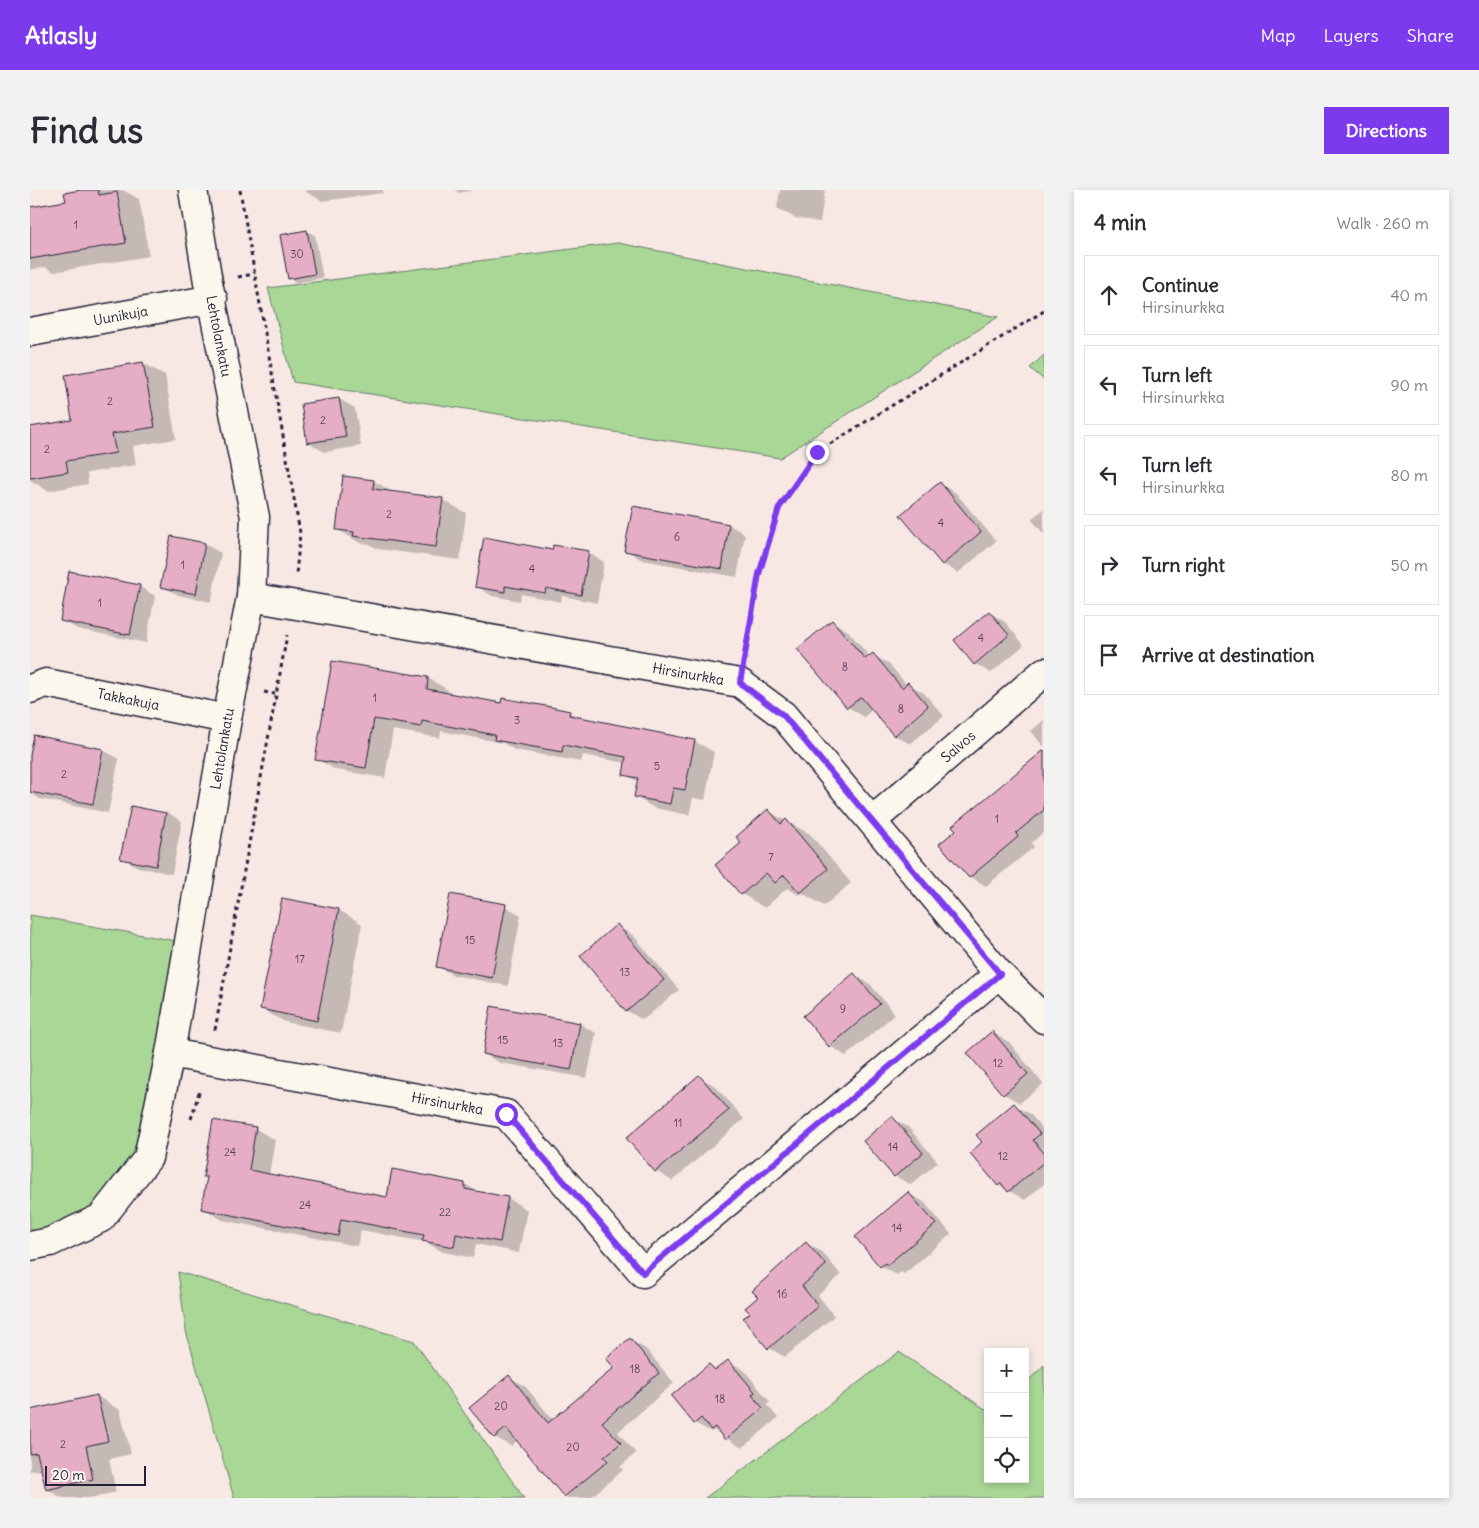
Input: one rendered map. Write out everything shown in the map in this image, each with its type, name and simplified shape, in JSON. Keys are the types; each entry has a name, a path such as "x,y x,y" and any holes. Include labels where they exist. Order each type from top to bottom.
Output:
{"street":[{"name":"Lehtolankatu","path":"30,1246 50,1242 101,1218 148,1158 170,1053 227,719 251,597 254,517 213,299 208,282 193,190"},
{"name":"Uunikuja","path":"30,332 213,299"},
{"name":"Hirsinurkka","path":"251,597 740,683 783,715 1000,974 1044,1018"},
{"name":"Salvos","path":"872,821 1044,672"},
{"name":"Takkakuja","path":"30,690 46,683 227,719"},
{"name":"Hirsinurkka","path":"170,1053 506,1114 643,1273 1000,974"}],"path":[{"path":"740,683 759,574 779,508 817,452 1044,312"}],"green space":[{"path":"618,243 998,317 780,458 293,382 268,288"},
{"path":"1044,355 1044,380 1030,368"},
{"path":"30,915 188,943 148,1158 101,1218 30,1246"},
{"path":"178,1272 414,1341 524,1498 234,1498 186,1331"},
{"path":"899,1352 984,1408 984,1483 1029,1483 1029,1380 1044,1365 1044,1498 705,1498"}],"building":[{"path":"80,190 98,190 99,195 117,192 126,243 30,259 30,207 66,201 64,193"},
{"path":"307,230 315,274 288,279 280,235"},
{"path":"143,362 155,427 112,434 116,453 66,461 68,472 30,478 30,427 72,420 65,375"},
{"path":"339,398 346,437 307,443 301,404"},
{"path":"343,476 374,480 373,489 443,498 436,547 353,536 354,532 336,530"},
{"path":"940,482 981,532 942,565 900,515"},
{"path":"633,506 729,524 722,569 624,551"},
{"path":"171,536 205,543 196,594 160,587"},
{"path":"484,537 552,550 553,545 589,551 581,595 546,588 545,593 505,586 505,592 475,587"},
{"path":"69,571 140,585 130,635 60,621"},
{"path":"989,611 1009,635 974,665 954,640"},
{"path":"832,620 865,659 873,653 902,688 908,682 928,706 894,736 861,697 847,708 797,649"},
{"path":"332,661 428,677 427,689 501,703 502,698 546,706 570,711 569,715 695,740 685,790 673,788 670,804 634,797 638,778 623,775 626,757 563,745 562,752 494,740 495,735 422,721 421,727 374,719 366,768 315,760"},
{"path":"34,735 103,749 93,804 30,792 30,755"},
{"path":"1044,750 1044,810 1016,833 1018,837 969,878 939,844 956,830 952,826"},
{"path":"131,806 166,813 156,866 120,859"},
{"path":"768,809 781,824 786,819 828,869 800,893 784,875 775,883 766,873 741,895 715,865 741,843 736,837"},
{"path":"450,894 506,904 492,978 436,967"},
{"path":"282,898 339,909 317,1021 260,1009"},
{"path":"617,924 664,980 626,1012 580,956"},
{"path":"854,973 880,1004 829,1047 803,1016"},
{"path":"491,1006 580,1023 571,1070 483,1054"},
{"path":"992,1031 1028,1074 1003,1095 967,1053"},
{"path":"699,1075 729,1110 655,1172 626,1138"},
{"path":"1014,1103 1040,1134 1033,1140 1044,1153 1044,1162 1008,1192 1001,1183 998,1186 970,1153 982,1142 976,1135"},
{"path":"892,1116 923,1153 894,1177 863,1141"},
{"path":"213,1120 256,1127 249,1170 387,1197 392,1169 465,1183 465,1189 508,1197 500,1242 456,1234 454,1247 422,1241 424,1235 341,1219 338,1236 201,1209 207,1177 203,1177"},
{"path":"908,1192 936,1224 887,1265 885,1263 880,1267 855,1237"},
{"path":"806,1242 826,1265 802,1286 818,1306 768,1349 743,1318 750,1313 745,1308 758,1297 752,1291"},
{"path":"630,1338 659,1373 602,1422 621,1443 604,1457 608,1461 564,1497 506,1428 494,1438 469,1408 509,1375 548,1423 614,1368 606,1358"},
{"path":"728,1360 755,1392 752,1395 763,1408 725,1440 715,1427 711,1430 701,1418 694,1424 671,1396 709,1364 715,1370"},
{"path":"97,1395 108,1441 86,1446 93,1479 46,1490 37,1453 30,1454 30,1410"}],"route":[{"path":"506,1114 643,1273 1000,974 783,715 740,683 759,574 779,508 817,452"}]}
